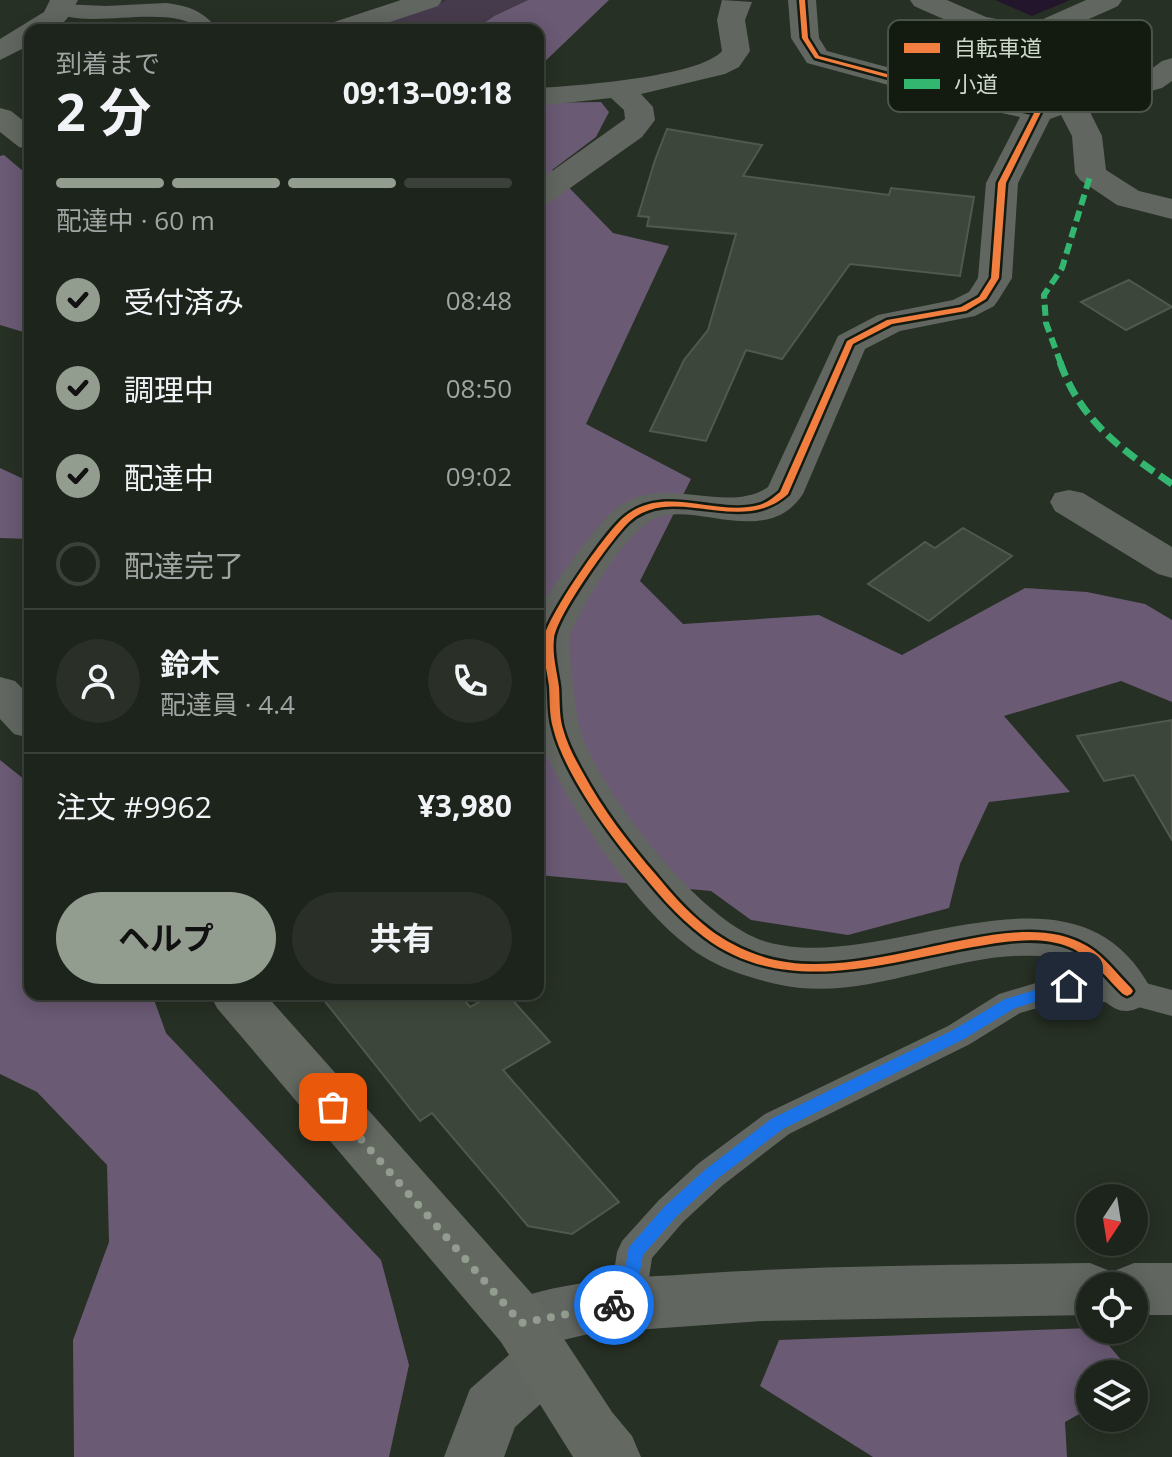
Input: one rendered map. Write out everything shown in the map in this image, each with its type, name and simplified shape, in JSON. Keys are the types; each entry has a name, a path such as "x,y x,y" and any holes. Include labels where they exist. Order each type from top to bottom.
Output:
{"main road":[{"path":"0,117 24,136"},
{"path":"240,1000 534,1342 591,1433 611,1457"}],"street":[{"path":"356,24 428,0"},
{"path":"544,96 618,89 711,69 729,61 736,51 731,20 738,2 736,0"},
{"path":"802,0 805,38 817,57 888,76"},
{"path":"924,0 971,20"},
{"path":"1060,20 1108,0"},
{"path":"44,24 55,17 63,4"},
{"path":"0,51 24,36"},
{"path":"1152,82 1172,67"},
{"path":"544,192 631,131 640,120 638,107 618,89"},
{"path":"1052,112 1002,183 995,278 982,299 963,309 890,322 850,343 784,494 761,508 733,510 672,503 645,507 626,520 575,589 549,635 558,729 589,790 620,840 681,912 723,945 769,962 828,969 879,963 953,945 1006,937 1050,938 1083,949 1127,991"},
{"path":"1058,112 1087,136 1091,173 1110,190 1133,202 1172,209"},
{"path":"1069,502 1172,565"},
{"path":"0,692 24,717"},
{"path":"474,1457 491,1409 534,1342 593,1307 762,1295 1076,1289"},
{"path":"1148,1289 1172,1289"}],"lane":[{"path":"63,4 109,11 177,5 188,8 203,24"},
{"path":"627,1304 635,1252 671,1211 711,1174 777,1124 959,1035 1010,1003 1069,986 1127,991 1172,1003"}],"shaded area":[{"path":"446,0 528,0 483,24 382,24"},
{"path":"528,0 609,0 544,62 544,24 483,24"},
{"path":"995,0 1070,0 1032,16"},
{"path":"601,102 609,112 596,137 552,170 613,233 669,246 586,424 691,479 640,581 683,624 819,615 902,655 1025,588 1087,592 1145,604 1172,620 1172,702 1121,681 1004,716 1070,792 989,802 960,864 949,908 848,935 751,920 711,891 544,876 544,103"},
{"path":"4,155 24,172 24,332 0,325 0,156"},
{"path":"0,468 24,479 24,539 0,538"},
{"path":"0,760 24,779 24,1000 154,1000 166,1033 381,1260 409,1365 389,1457 74,1457 73,1340 109,1242 107,1165 37,1092 0,1074"},
{"path":"1076,1329 1076,1344 1108,1344 1121,1360 1076,1360 1076,1416 1065,1422 1067,1457 873,1457 760,1386 779,1340"}],"building":[{"path":"667,129 762,145 743,176 889,195 891,188 974,197 960,276 850,264 782,359 746,350 706,441 650,431 684,360 708,330 736,234 647,226 649,217 638,216"},
{"path":"1129,280 1172,307 1126,330 1081,302"},
{"path":"963,528 1012,556 929,621 868,584 925,542 935,548"},
{"path":"1172,720 1172,840 1134,775 1104,781 1077,736"},
{"path":"324,1000 464,1000 470,1007 482,1000 512,1000 550,1042 503,1070 619,1202 572,1234 528,1226 432,1113 420,1121"}],"marked path":[{"path":"1091,173 1062,268 1044,295 1046,323 1067,382 1088,413 1114,444 1172,484"}],"cycle path":[{"path":"802,0 805,38 817,57 888,76"},
{"path":"1038,112 1002,183 995,278 982,299 963,309 890,322 850,343 784,494 775,500 761,507 741,509 658,505 628,518 609,539 563,608 550,633 549,650 558,730 593,800 629,851 659,886 688,918 722,944 753,959 786,966 820,968 854,966 988,940 1049,938 1083,949 1127,991"}],"way so far":[{"path":"333,1107 521,1323 614,1305"}],"route":[{"path":"614,1305 627,1304 635,1252 671,1211 711,1174 777,1124 959,1035 1010,1003 1069,986"}]}
